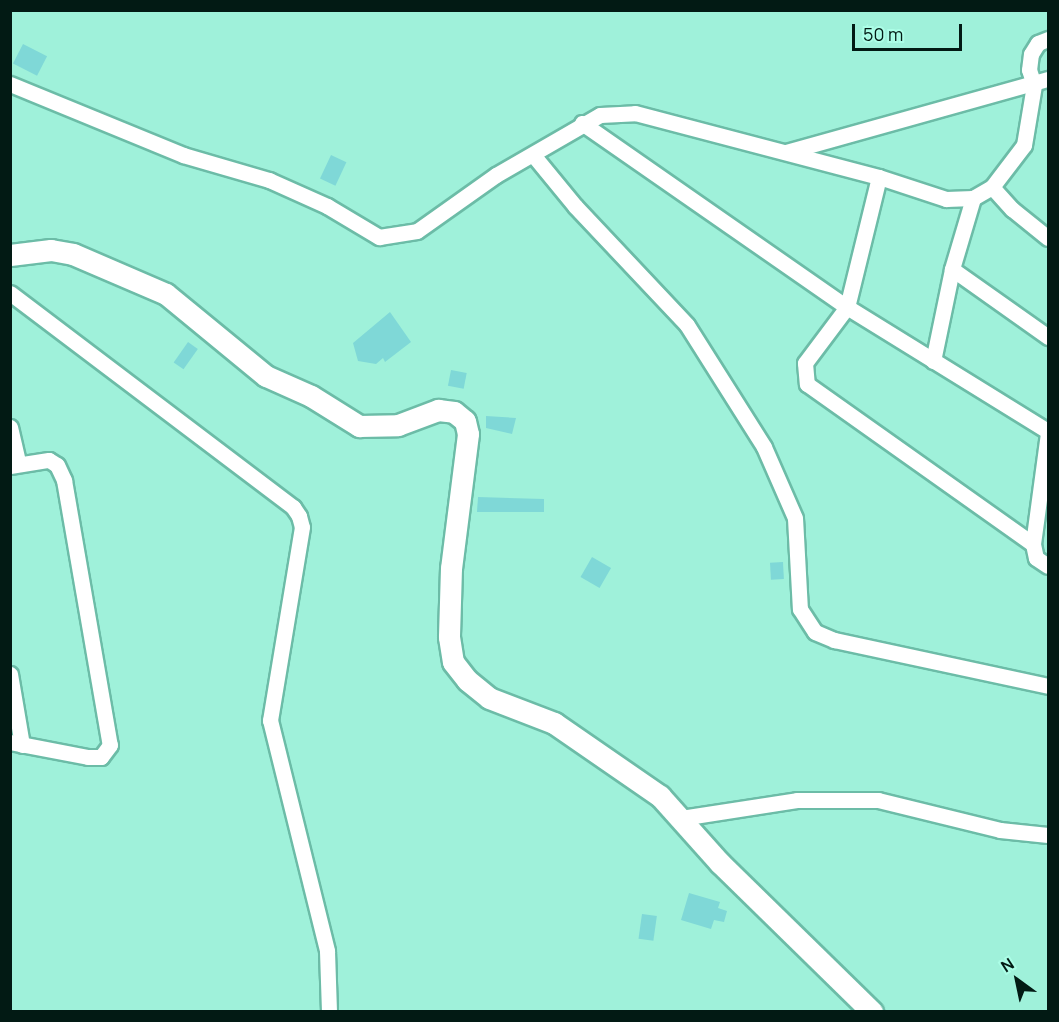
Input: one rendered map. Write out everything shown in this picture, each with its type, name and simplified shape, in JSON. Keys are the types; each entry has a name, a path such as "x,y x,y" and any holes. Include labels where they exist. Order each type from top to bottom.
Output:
{"main road":[{"path":"10,255 51,250 73,254 166,294 266,376 311,396 359,426 398,425 438,410 454,412 465,421 468,434 451,568 449,637 453,662 467,680 489,698 554,723 643,782 681,818 720,863 872,1011"}],"street":[{"path":"1042,82 1029,70 1031,54 1038,43 1048,39"},
{"path":"784,152 929,110 1042,82"},
{"path":"10,84 183,155 269,180 327,206 379,237 417,231 496,175 534,156 582,123 600,115 634,112 879,177 946,199 973,198 992,187 1024,145 1042,82"},
{"path":"582,123 848,307 1048,432 1033,544 1036,558 1048,566"},
{"path":"534,156 574,206 687,325 764,447 795,518 800,609 815,632 834,640 1048,686"},
{"path":"879,177 848,307 805,363 807,384 1033,544"},
{"path":"992,187 1012,209 1048,238"},
{"path":"933,361 952,269 973,198"},
{"path":"952,269 1048,337"},
{"path":"10,293 293,507 299,516 302,527 270,720 327,951 329,1011"},
{"path":"10,427 14,464 48,460 57,465 64,480 110,745 101,757 16,744 10,674"},
{"path":"681,818 797,800 878,800 1000,830 1048,835"}],"building":[{"path":"23,44 47,56 37,76 13,64"},
{"path":"331,155 346,162 335,186 320,179"},
{"path":"390,312 411,342 385,362 383,358 376,364 358,361 353,343"},
{"path":"188,342 198,349 183,369 174,362"},
{"path":"451,370 467,373 464,389 448,386"},
{"path":"486,416 516,418 512,434 486,428"},
{"path":"478,497 544,499 544,512 477,512"},
{"path":"592,557 611,568 600,588 580,577"},
{"path":"783,562 784,579 771,580 770,563"},
{"path":"689,893 720,902 718,908 727,911 724,922 714,920 711,929 681,920"},
{"path":"642,914 657,916 653,941 639,939"}]}
